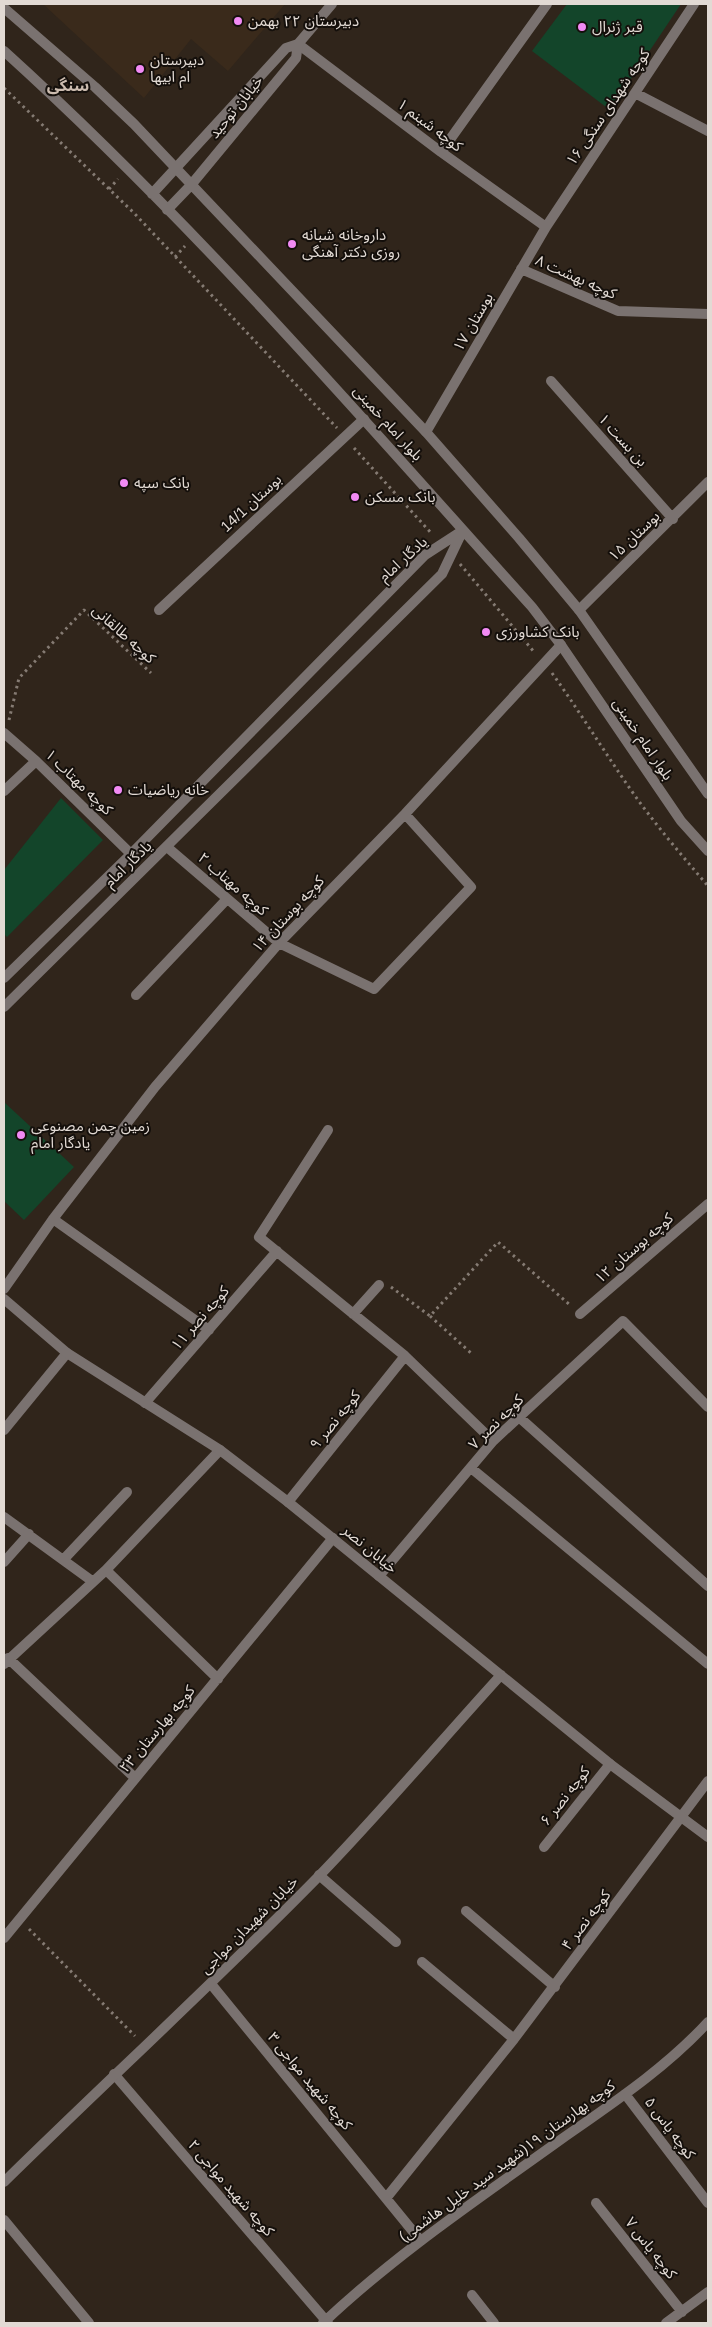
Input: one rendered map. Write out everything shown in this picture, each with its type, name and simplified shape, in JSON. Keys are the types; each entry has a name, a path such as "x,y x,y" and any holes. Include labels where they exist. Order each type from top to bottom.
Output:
{"street":[{"name":"خیابان توحید","path":"152,194 286,48 298,44 332,4"},
{"path":"441,152 547,4"},
{"name":"کوچه شهدای سنگی ۱۶","path":"546,227 694,4"},
{"name":"بلوار امام خمینی","path":"4,8 95,87 176,169 426,432 579,610 708,794"},
{"name":"خیابان توحید","path":"167,210 191,185 296,58 298,44"},
{"name":"کوچه شبنم ۱","path":"298,44 441,152 546,227"},
{"name":"بلوار امام خمینی","path":"4,51 77,117 302,350 532,607 561,645 682,822 708,851"},
{"path":"635,94 708,131"},
{"name":"بوستان ۱۷","path":"426,432 546,227"},
{"name":"کوچه بهشت ۸","path":"521,269 618,311 708,314"},
{"name":"بن بست ۱","path":"551,381 673,519"},
{"name":"بوستان 14/1","path":"159,610 364,420"},
{"name":"بوستان ۱۵","path":"579,610 673,519 708,482"},
{"name":"یادگار امام","path":"4,978 131,854 425,555 463,530"},
{"name":"یادگار امام","path":"4,1007 442,574 463,530"},
{"name":"کوچه بوستان ۱۴","path":"4,1289 53,1219 155,1087 279,943 405,814 561,645"},
{"name":"کوچه مهتاب ۱","path":"5,734 36,761 131,854"},
{"path":"4,791 36,761"},
{"name":"کوچه مهتاب ۲","path":"167,847 279,943 374,989 471,887 405,814"},
{"path":"136,996 227,899"},
{"path":"328,1130 259,1237 405,1356 493,1441"},
{"name":"کوچه بوستان ۱۲","path":"580,1314 708,1204"},
{"path":"53,1219 209,1330"},
{"name":"کوچه نصر ۱۱","path":"144,1403 277,1251"},
{"path":"353,1314 379,1285"},
{"name":"خیابان نصر","path":"4,1299 67,1353 220,1450 333,1538 610,1764 708,1837"},
{"name":"کوچه نصر ۷","path":"379,1576 493,1441 623,1321 708,1407"},
{"path":"4,1430 67,1353"},
{"name":"کوچه نصر ۹","path":"288,1502 405,1356"},
{"path":"520,1418 708,1586"},
{"path":"135,1778 6,1661 106,1570 220,1450"},
{"path":"471,1468 708,1664"},
{"path":"64,1559 127,1492"},
{"path":"4,1517 92,1581"},
{"path":"4,1562 29,1534"},
{"name":"کوچه بهارستان ۲۳","path":"5,1933 20,1919 333,1538"},
{"path":"106,1570 218,1678"},
{"name":"خیابان شهیدان مواجی","path":"4,2182 114,2074 210,1984 319,1875 501,1675"},
{"name":"کوچه نصر ۶","path":"544,1847 610,1764"},
{"name":"کوچه نصر ۴","path":"387,2197 555,1987 708,1781"},
{"path":"319,1875 396,1942"},
{"path":"466,1911 555,1987"},
{"path":"422,1962 514,2039"},
{"name":"کوچه شهید مواجی ۳","path":"210,1984 387,2197 420,2240"},
{"name":"کوچه بهارستان ۱۹(شهید سید خلیل هاشمی)","path":"325,2322 420,2240 625,2094 697,2034 708,2022"},
{"name":"کوچه شهید مواجی ۲","path":"114,2074 325,2322"},
{"name":"کوچه یاس ۵","path":"625,2094 708,2203"},
{"name":"کوچه یاس ۷","path":"596,2203 682,2312"},
{"path":"4,2220 89,2323"},
{"path":"666,2323 708,2292"},
{"path":"472,2296 494,2323"}],"path":[{"path":"4,88 134,213 345,436 442,544"},
{"path":"452,553 544,663 587,722 638,799 680,854 708,886"},
{"name":"کوچه طالقانی","path":"5,734 19,678 84,610 151,673"},
{"path":"430,1316 498,1242 580,1314"},
{"path":"379,1285 389,1286 430,1316 471,1353"},
{"path":"20,1919 144,2046"}],"shaded area":[{"name":"دبیرستان ام ابیها","path":"43,4 285,4 228,71 191,39 144,98"}],"green space":[{"path":"567,4 681,4 610,110 532,51"},
{"path":"61,798 103,840 7,937 4,934 4,870"},
{"name":"زمین چمن مصنوعی یادگار امام","path":"4,1102 74,1167 24,1220 4,1201"}],"place":[{"name":"دبیرستان ۲۲ بهمن","path":"238,21"},
{"name":"قبر ژنرال","path":"582,27"},
{"name":"دبیرستان ام ابیها","path":"140,69"},
{"name":"داروخانه شبانه روزی دکتر آهنگی","path":"292,244"},
{"name":"بانک سپه","path":"124,483"},
{"name":"بانک مسکن","path":"355,497"},
{"name":"بانک کشاورزی","path":"486,632"},
{"name":"خانه ریاضیات","path":"118,790"},
{"name":"زمین چمن مصنوعی یادگار امام","path":"21,1135"}],"district":[{"name":"سنگی","path":"68,85"}]}
